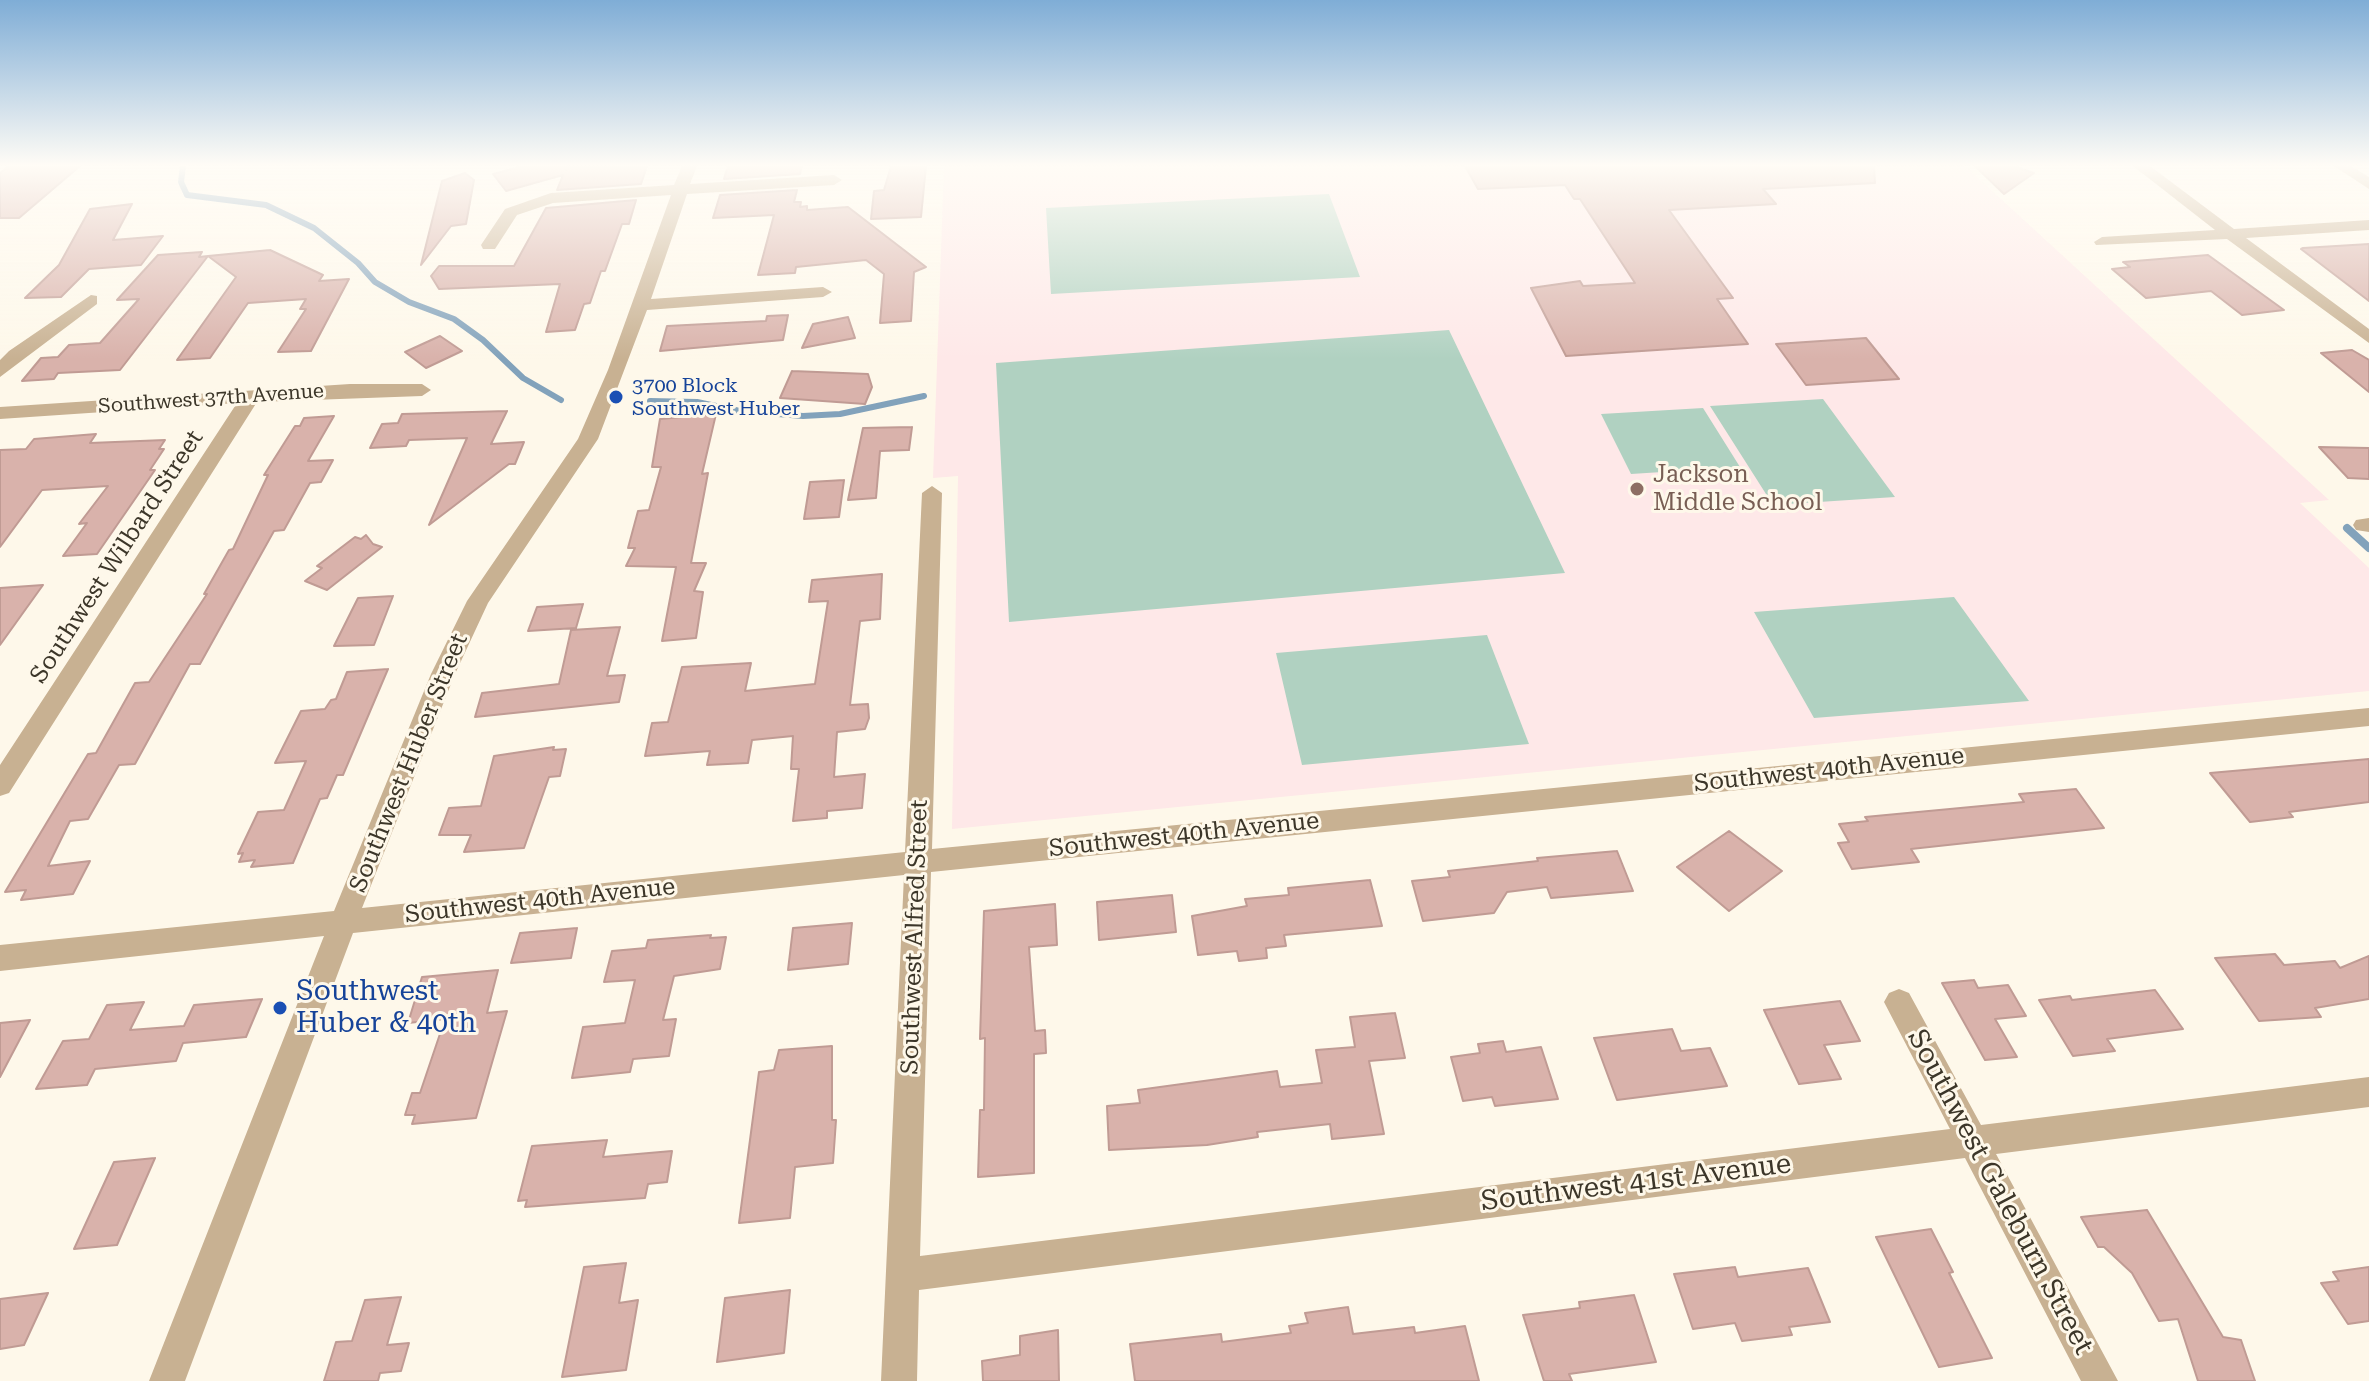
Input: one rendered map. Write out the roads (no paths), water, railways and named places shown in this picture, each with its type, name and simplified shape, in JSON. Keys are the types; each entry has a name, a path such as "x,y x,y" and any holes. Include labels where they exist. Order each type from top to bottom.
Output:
{"street":[{"path":"489,245 499,230"},
{"name":"Southwest Huber Street","path":"167,1381 452,651 496,573 588,439 666,230"},
{"path":"2229,230 2369,338"},
{"path":"2102,242 2276,230"},
{"path":"639,305 823,292"},
{"path":"0,371 15,355 91,300"},
{"name":"Southwest 37th Avenue","path":"0,413 350,390 422,390"},
{"name":"Southwest Wilbard Street","path":"0,786 251,396"},
{"name":"Southwest Alfred Street","path":"899,1381 932,493"},
{"name":"Southwest 40th Avenue","path":"0,958 917,862 2369,717"},
{"name":"Southwest Galeburn Street","path":"1899,1002 2100,1381"},
{"name":"Southwest 41st Avenue","path":"904,1275 2369,1092"}],"waterway":[{"path":"317,230 358,263 375,282 409,302 454,319 483,340 523,378 561,400"},
{"path":"650,401 697,402 740,411 803,416 840,414 924,396"},
{"path":"2347,528 2369,548"}],"place":[{"name":"3700 Block Southwest Huber","path":"616,397"},
{"name":"Jackson Middle School","path":"1637,489"},
{"name":"Southwest Huber & 40th","path":"280,1008"}]}
